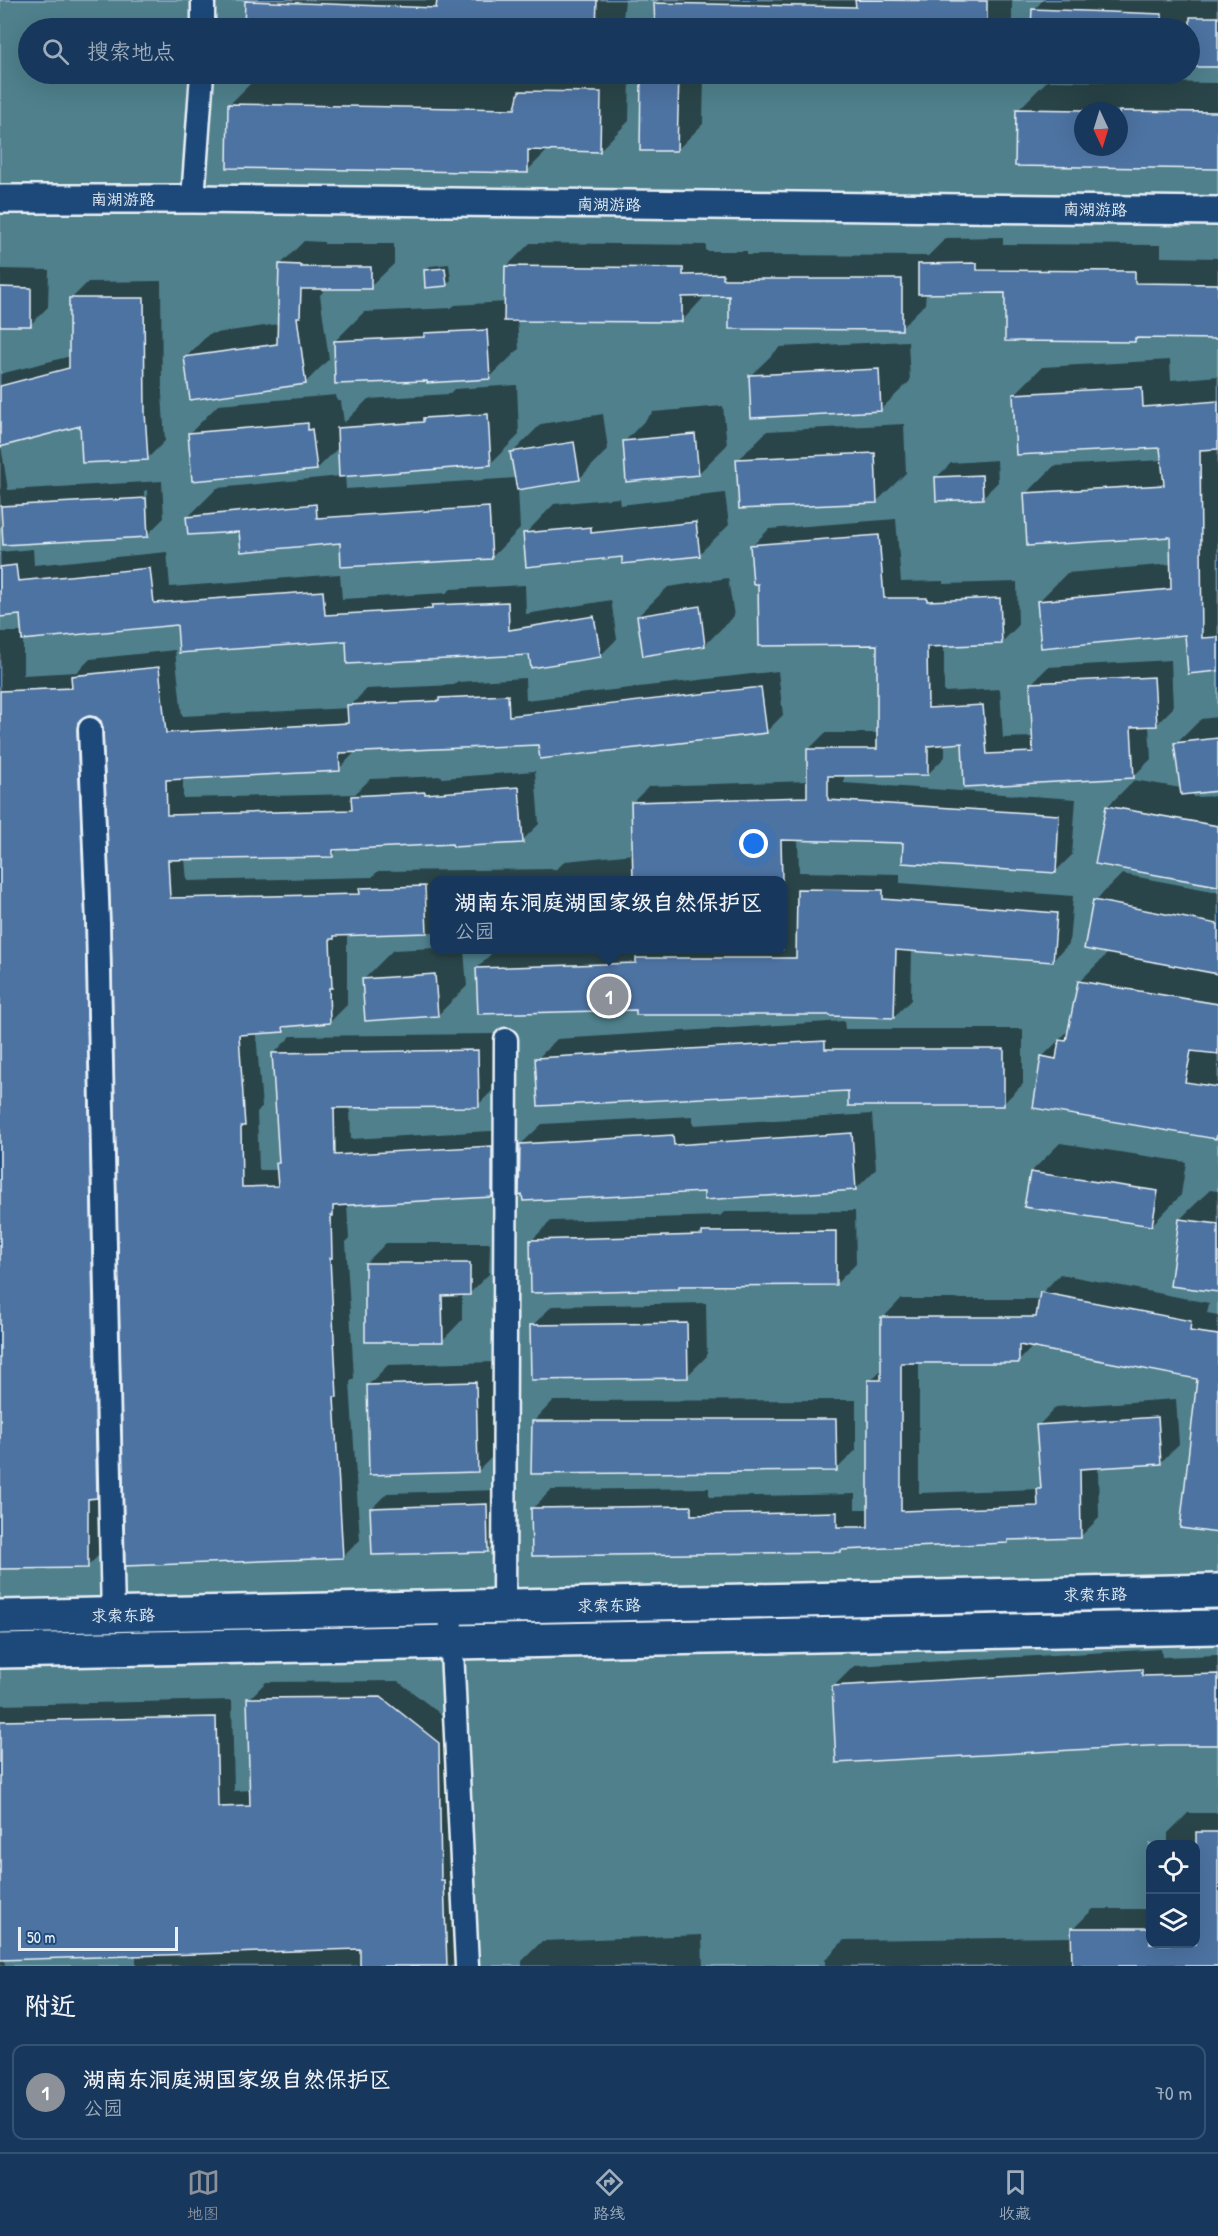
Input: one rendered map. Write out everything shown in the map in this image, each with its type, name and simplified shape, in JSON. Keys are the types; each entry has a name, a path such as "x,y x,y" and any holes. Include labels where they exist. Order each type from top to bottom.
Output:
{"main road":[{"name":"求索东路","path":"0,1617 1218,1592"},
{"name":"求索东路","path":"0,1651 1218,1627"}],"street":[{"path":"203,0 203,18"},
{"path":"193,199 201,84"},
{"name":"南湖游路","path":"0,199 193,199 1218,211"},
{"path":"90,729 98,923 114,1616"},
{"path":"504,1608 506,1040"},
{"path":"450,1608 467,1966"}],"green space":[{"path":"0,0 1218,0 1218,1966 0,1966"}],"building":[{"path":"437,0 597,0 596,18 244,18 245,1 436,8"},
{"path":"855,0 987,1 987,18 655,18 654,3 856,7"},
{"path":"1032,9 1162,14 1162,18 1032,18"},
{"path":"1218,17 1218,67 1200,67 1200,18 1190,18"},
{"path":"641,84 679,84 677,151 640,151"},
{"path":"519,91 601,92 600,152 528,150 528,173 227,168 228,104 515,109"},
{"path":"1016,109 1074,110 1074,156 1128,156 1128,111 1218,112 1218,169 1015,166"},
{"path":"977,263 977,270 1135,271 1135,283 1218,284 1218,339 1135,338 1135,342 1005,341 1005,293 918,294 918,264"},
{"path":"279,264 301,265 301,267 371,267 371,289 301,289 300,317 297,317 306,384 190,400 184,357 277,344"},
{"path":"505,266 683,268 683,275 723,274 723,279 902,279 902,330 729,329 729,296 682,297 682,322 504,321"},
{"path":"445,268 447,286 425,288 424,270"},
{"path":"0,287 31,288 31,326 0,326"},
{"path":"69,298 144,298 145,412 148,460 82,463 80,426 0,447 0,386 69,368"},
{"path":"487,330 490,379 427,383 427,381 335,384 334,341 424,337 424,333"},
{"path":"879,369 881,411 751,418 749,375"},
{"path":"1142,387 1143,407 1218,401 1218,449 1200,450 1202,638 1218,637 1218,671 1188,674 1185,635 1041,648 1037,601 1171,589 1170,537 1027,546 1024,493 1164,485 1160,448 1016,455 1013,394"},
{"path":"488,414 491,465 339,477 337,428 423,422 423,418"},
{"path":"308,423 308,430 312,429 317,470 192,481 188,433"},
{"path":"695,434 699,475 626,482 623,441"},
{"path":"574,442 580,480 517,490 510,452"},
{"path":"875,453 877,503 739,509 736,459"},
{"path":"982,475 983,499 936,501 935,477"},
{"path":"146,498 148,537 3,545 1,506"},
{"path":"316,504 317,518 489,507 492,559 341,567 340,543 241,552 239,532 188,535 186,517"},
{"path":"696,522 700,556 622,564 622,557 526,567 523,533 591,527 591,533"},
{"path":"879,535 884,598 927,598 927,601 1000,598 1002,644 927,647 928,708 983,705 987,754 1033,752 1030,683 1154,677 1157,726 1131,727 1134,778 964,787 962,743 928,746 928,775 828,776 828,800 1059,815 1056,873 902,863 903,843 781,840 782,876 633,876 631,802 807,797 807,749 877,749 877,645 759,646 758,584 753,584 750,545"},
{"path":"16,565 18,581 150,568 154,603 323,591 325,615 432,609 432,605 508,602 509,630 594,616 601,657 531,668 529,655 347,664 346,641 179,653 177,625 22,640 20,615 0,617 0,567"},
{"path":"700,606 705,646 643,656 637,616"},
{"path":"159,667 166,733 348,723 347,705 508,695 509,716 761,687 767,733 540,759 538,745 339,753 340,771 166,780 167,815 352,810 351,796 425,792 425,794 519,787 523,843 333,850 333,857 168,860 170,898 360,894 359,888 425,886 427,933 334,936 334,939 330,939 332,988 329,988 330,1023 283,1027 284,1032 239,1035 245,1126 241,1126 242,1187 278,1186 276,1163 279,1163 272,1053 478,1050 479,1107 334,1108 335,1155 492,1146 492,1197 333,1206 333,1216 331,1216 332,1258 330,1258 337,1397 334,1397 343,1558 125,1566 111,922 103,728 101,721 96,717 89,716 78,722 85,923 97,1498 88,1499 88,1568 0,1569 0,691 72,688 71,676"},
{"path":"1218,738 1218,791 1181,795 1174,743"},
{"path":"1106,806 1218,826 1218,886 1095,864"},
{"path":"797,889 883,890 883,899 1057,913 1053,962 896,950 894,1018 830,1015 636,1015 636,1010 478,1014 476,968 636,963 636,958 796,958"},
{"path":"1093,900 1218,924 1218,974 1084,949"},
{"path":"435,974 438,1016 365,1021 362,979"},
{"path":"1078,981 1218,1004 1218,1054 1191,1051 1185,1082 1218,1087 1216,1139 1033,1108 1041,1056 1056,1059 1059,1040 1066,1041"},
{"path":"825,1041 825,1049 1004,1049 1004,1106 848,1106 848,1091 538,1106 535,1058"},
{"path":"852,1133 856,1190 704,1200 704,1192 523,1201 522,1195 519,1196 520,1144 673,1135 674,1145"},
{"path":"1030,1172 1158,1191 1152,1226 1024,1207"},
{"path":"1179,1219 1218,1224 1218,1292 1170,1286"},
{"path":"836,1231 836,1285 679,1286 679,1289 531,1293 530,1240 702,1235 702,1232"},
{"path":"365,1263 470,1263 470,1295 442,1296 443,1342 365,1342"},
{"path":"1040,1292 1191,1321 1190,1331 1218,1335 1218,1533 1180,1528 1197,1379 1019,1345 1019,1363 901,1363 901,1511 1038,1506 1037,1489 1041,1489 1036,1425 1158,1417 1161,1464 1080,1469 1081,1538 1008,1540 1008,1543 841,1550 841,1552 532,1556 531,1508 691,1506 691,1515 837,1512 837,1527 868,1527 868,1380 881,1380 881,1317 1036,1317"},
{"path":"687,1323 688,1378 531,1380 530,1325"},
{"path":"476,1382 478,1472 369,1475 367,1385"},
{"path":"706,1419 836,1419 837,1471 531,1474 532,1421 706,1421"},
{"path":"487,1504 488,1552 372,1555 370,1508"},
{"path":"1142,1669 1142,1676 1218,1674 1218,1745 1166,1745 836,1763 832,1686"},
{"path":"381,1697 439,1743 441,1880 444,1880 447,1966 360,1966 360,1949 0,1960 0,1721 216,1717 218,1807 250,1806 247,1698"},
{"path":"1196,1832 1218,1832 1218,1966 1072,1966 1071,1928 1146,1928 1146,1948 1200,1948 1200,1840 1196,1840"}],"place":[{"name":"湖南东洞庭湖国家级自然保护区","path":"609,996"}]}
